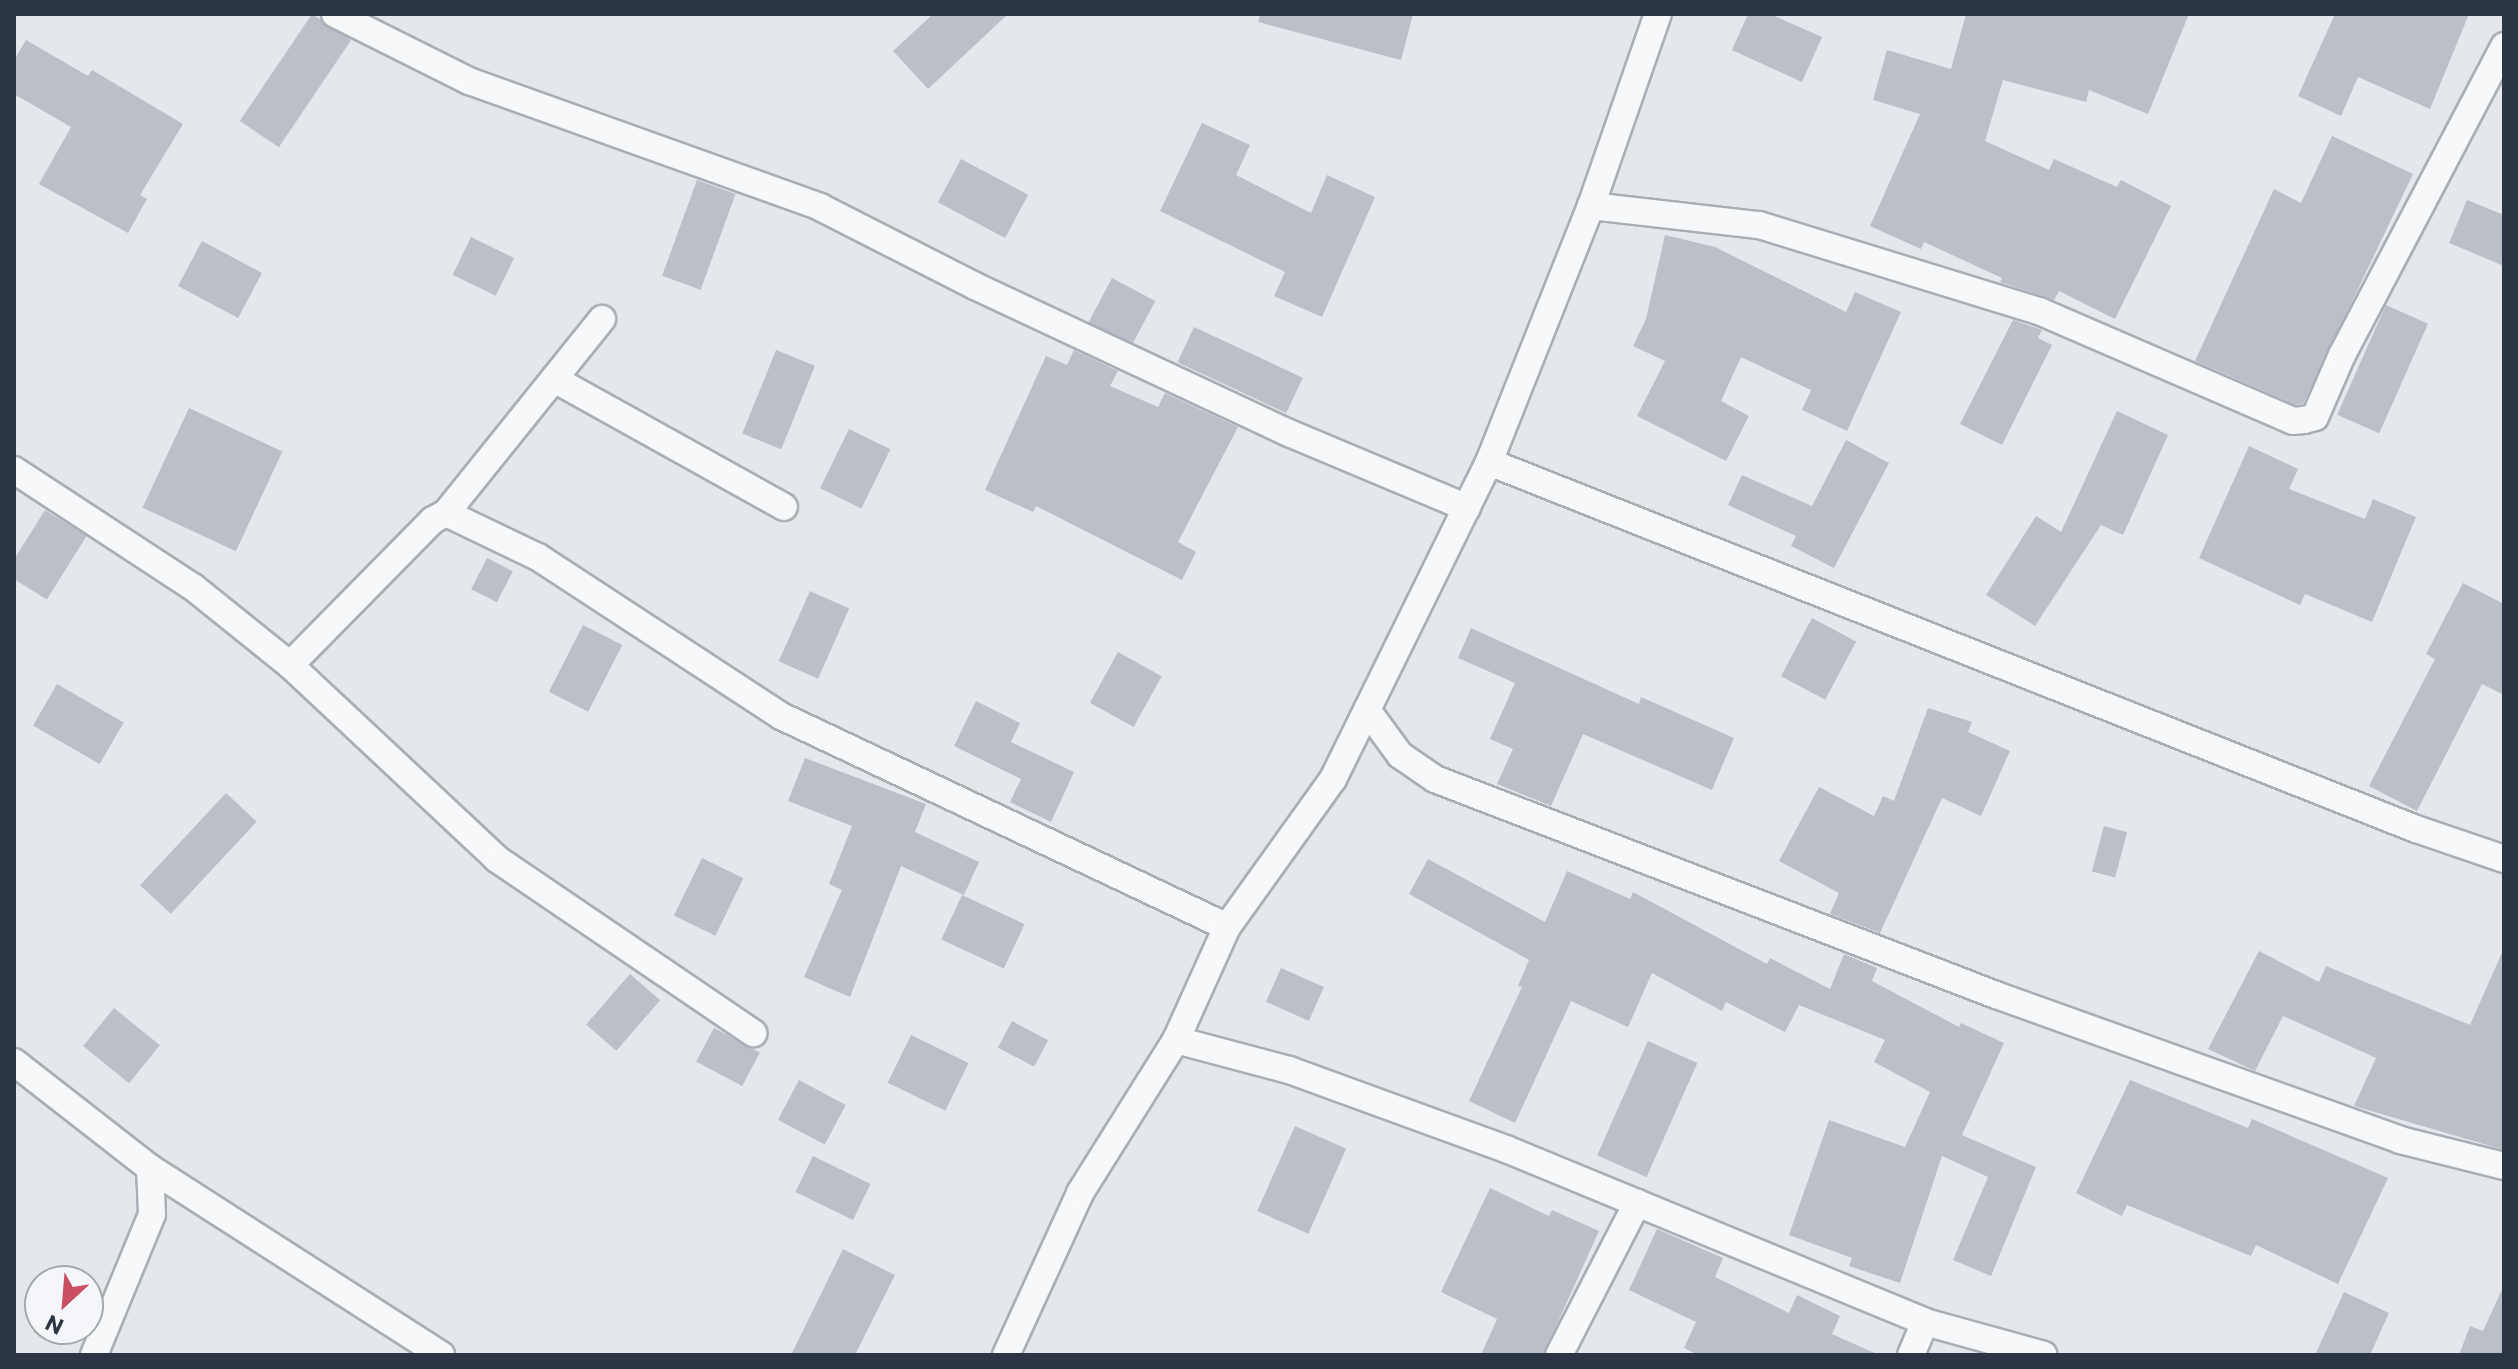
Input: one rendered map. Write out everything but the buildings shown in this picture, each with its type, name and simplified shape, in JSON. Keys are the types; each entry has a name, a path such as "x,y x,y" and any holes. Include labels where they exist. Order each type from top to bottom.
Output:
{"street":[{"path":"335,14 469,81 820,207 1289,433 1467,508"},
{"path":"1006,1355 1080,1193 1176,1040 1227,927 1333,779 1467,508 1489,462 1591,206 1658,14"},
{"path":"1591,206 1759,225 2039,311 2293,421 2304,420 2315,417 2342,355 2504,46"},
{"path":"290,665 433,520 446,513 602,319"},
{"path":"554,379 784,507"},
{"path":"1489,462 2416,829 2504,859"},
{"path":"14,470 193,587 290,665 497,859 753,1033"},
{"path":"446,513 538,557 781,716 1227,927"},
{"path":"1367,710 1400,755 1435,779 1996,995 2400,1140 2504,1166"},
{"path":"1176,1040 1289,1070 1637,1203 1925,1322 2044,1355"},
{"path":"14,1062 150,1168 441,1355"},
{"path":"94,1355 152,1214 150,1168"},
{"path":"1559,1355 1637,1203"},
{"path":"1911,1355 1925,1322"}]}
